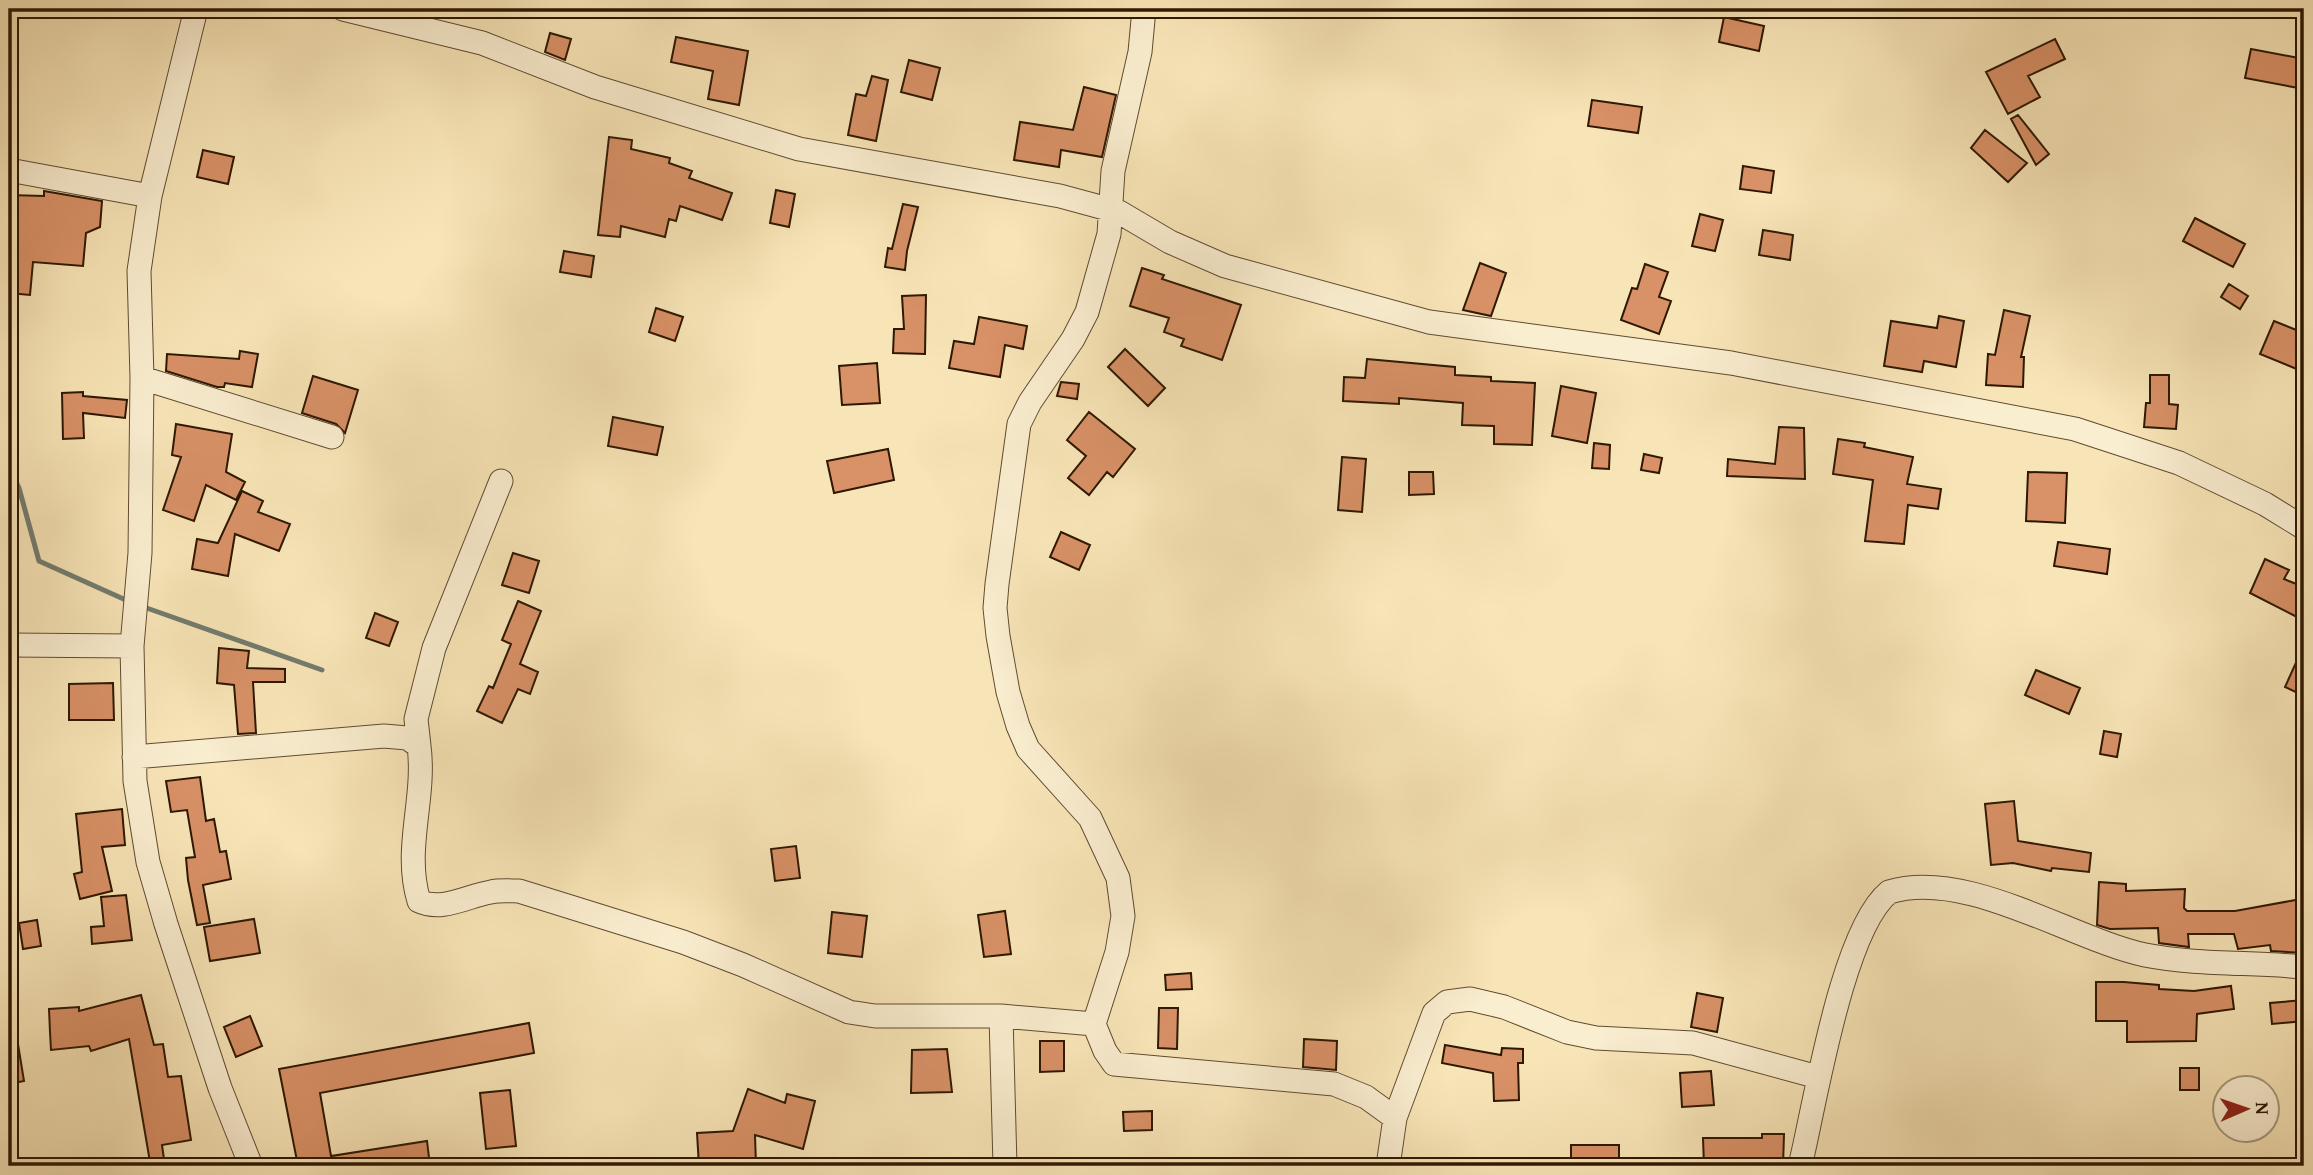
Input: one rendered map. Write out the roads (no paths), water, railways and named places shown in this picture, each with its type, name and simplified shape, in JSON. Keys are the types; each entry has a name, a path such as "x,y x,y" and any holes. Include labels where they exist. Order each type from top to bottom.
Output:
{"street":[{"path":"196,9 150,196 139,271 142,378 140,553 134,636 134,757 139,821 151,874 220,1088 251,1166"},
{"path":"342,9 482,43 595,87 799,149 1060,196 1109,209 1225,266 1429,322 1731,363 2075,429 2179,463 2265,504 2304,528"},
{"path":"1144,9 1140,52 1114,171 1109,234 1087,312 1019,424 995,608 1008,692 1017,726 1028,749 1090,818 1118,878 1124,916 1117,952 1094,1024 1105,1051 1114,1064 1334,1084 1373,1101 1395,1118"},
{"path":"9,170 150,196"},
{"path":"142,378 332,437"},
{"path":"501,481 434,648 416,719 422,769 411,851 413,881 419,901 428,906 443,905 493,891 519,891 683,942 743,965 849,1012 875,1016 1000,1016 1094,1024"},
{"path":"9,645 134,636"},
{"path":"134,757 328,743 384,736 407,738 419,746"},
{"path":"1800,1166 1818,1077 1853,955 1864,928 1881,899 1900,889 1936,890 1990,899 2144,955 2304,967"},
{"path":"1388,1166 1395,1118 1434,1013 1447,1002 1470,999 1504,1007 1567,1032 1596,1038 1693,1043 1818,1077"},
{"path":"1000,1016 1005,1166"}],"waterway":[{"path":"9,467 19,488 39,561 128,601"},
{"path":"141,606 322,670"}]}
